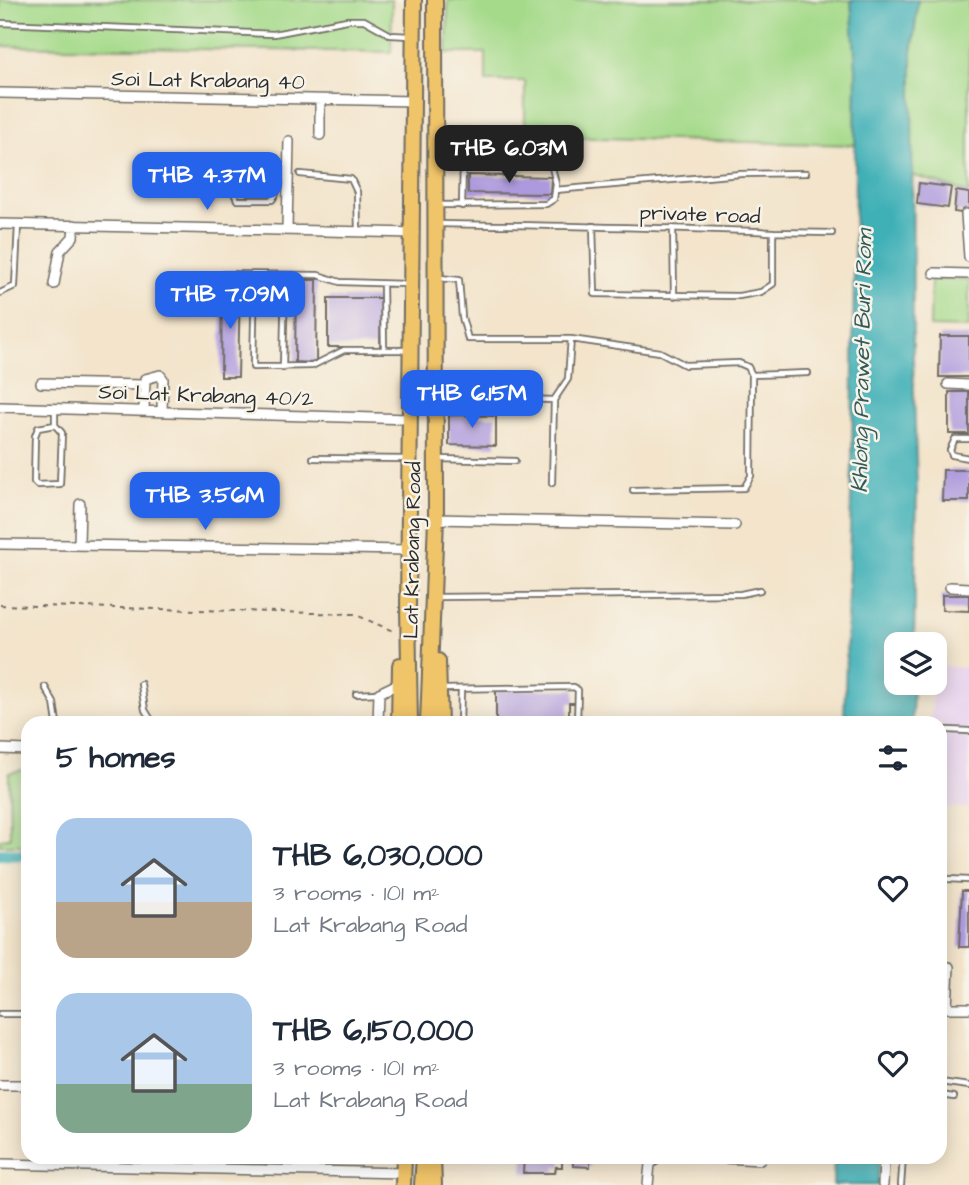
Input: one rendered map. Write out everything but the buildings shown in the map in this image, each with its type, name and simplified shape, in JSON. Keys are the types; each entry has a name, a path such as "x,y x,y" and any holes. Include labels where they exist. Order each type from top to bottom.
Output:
{"main road":[{"name":"Lat Krabang Road","path":"410,716 408,608 414,233 414,3"},
{"name":"Lat Krabang Road","path":"429,716 433,693 436,519 435,3"},
{"path":"411,350 434,349"},
{"path":"399,716 403,634 408,608"},
{"path":"433,693 438,716"},
{"path":"422,1185 424,1164"},
{"path":"433,1164 434,1185"}],"street":[{"name":"Soi Lat Krabang 40","path":"0,93 415,100"},
{"path":"320,100 320,135"},
{"path":"287,229 289,141"},
{"path":"966,214 969,257"},
{"path":"0,224 414,233"},
{"path":"54,284 58,257 73,237 74,225"},
{"path":"934,274 969,274"},
{"path":"144,410 147,376 162,376 162,411"},
{"path":"41,383 145,385"},
{"path":"948,384 969,384"},
{"name":"Soi Lat Krabang 40/2","path":"0,407 411,419"},
{"path":"79,545 80,504"},
{"path":"436,519 734,525"},
{"path":"0,544 409,550"},
{"path":"950,587 969,588"},
{"path":"378,716 379,693 400,683"},
{"path":"0,749 21,750"},
{"path":"947,982 949,967"},
{"path":"947,1011 969,1008"},
{"path":"0,1085 21,1085"},
{"path":"0,1164 404,1179"},
{"path":"648,1185 650,1164"},
{"path":"883,1185 884,1164"}],"lane":[{"path":"0,23 274,34 355,20 373,23 391,35 415,37"},
{"path":"437,133 515,134"},
{"path":"436,205 546,204 554,199 555,190 552,167 543,162 437,158"},
{"path":"462,206 463,160"},
{"path":"236,169 232,188 237,200 272,200 276,194 277,180 288,176"},
{"path":"555,190 741,174 806,173"},
{"path":"300,174 351,178 357,192 358,231"},
{"path":"0,293 15,286 18,224"},
{"name":"private road","path":"436,224 593,226 773,232 773,284 769,289 739,296 598,295 593,292 593,226"},
{"path":"673,228 674,296"},
{"path":"773,232 832,233"},
{"path":"224,274 318,275 340,282 412,284"},
{"path":"255,275 251,365 283,368 312,366 344,350 411,350"},
{"path":"283,368 285,275"},
{"path":"435,278 459,280 462,317 468,339 571,339 660,352 685,365 739,363 748,367 752,375 751,476 744,488 633,490"},
{"path":"383,284 384,349"},
{"path":"552,483 554,400 568,379 571,339"},
{"path":"752,375 808,373"},
{"path":"434,396 554,400"},
{"path":"55,408 55,425 62,433 60,484 38,486 34,482 34,436 38,428 55,425"},
{"path":"969,439 955,439 950,450 952,455 969,458"},
{"path":"313,458 411,459"},
{"path":"435,459 515,461"},
{"path":"433,602 741,594 760,590"},
{"path":"141,684 145,710 149,716"},
{"path":"45,687 54,703 56,716"},
{"path":"433,693 573,687 578,690 578,716"},
{"path":"460,716 461,690"},
{"path":"356,694 379,693"},
{"path":"947,730 969,731"},
{"path":"947,879 969,880"},
{"path":"0,1014 21,1014"},
{"path":"947,1084 969,1086"},
{"path":"947,1096 954,1097"},
{"path":"901,1185 902,1164"}],"path":[{"path":"0,605 195,607 354,614 403,634"}],"shaded area":[{"path":"947,667 969,668 969,808 947,807 947,716 931,716 932,695 947,695"}],"green space":[{"path":"0,0 392,0 391,52 0,46"},
{"path":"448,0 851,0 856,68 855,145 525,136 525,81 486,81 486,53 447,53"},
{"path":"918,0 969,0 969,193 912,175 912,53"},
{"path":"931,279 969,280 969,328 930,327"},
{"path":"21,770 21,845 0,845 0,839 10,838 9,773"}],"water":[{"name":"Khlong Prawet Buri Rom","path":"851,0 918,0 912,53 913,360 917,489 914,632 884,632 884,695 913,695 912,716 844,716 852,465 856,68"},
{"path":"834,1164 879,1164 878,1185 833,1185"}],"waterway":[{"path":"0,854 21,855"}]}
